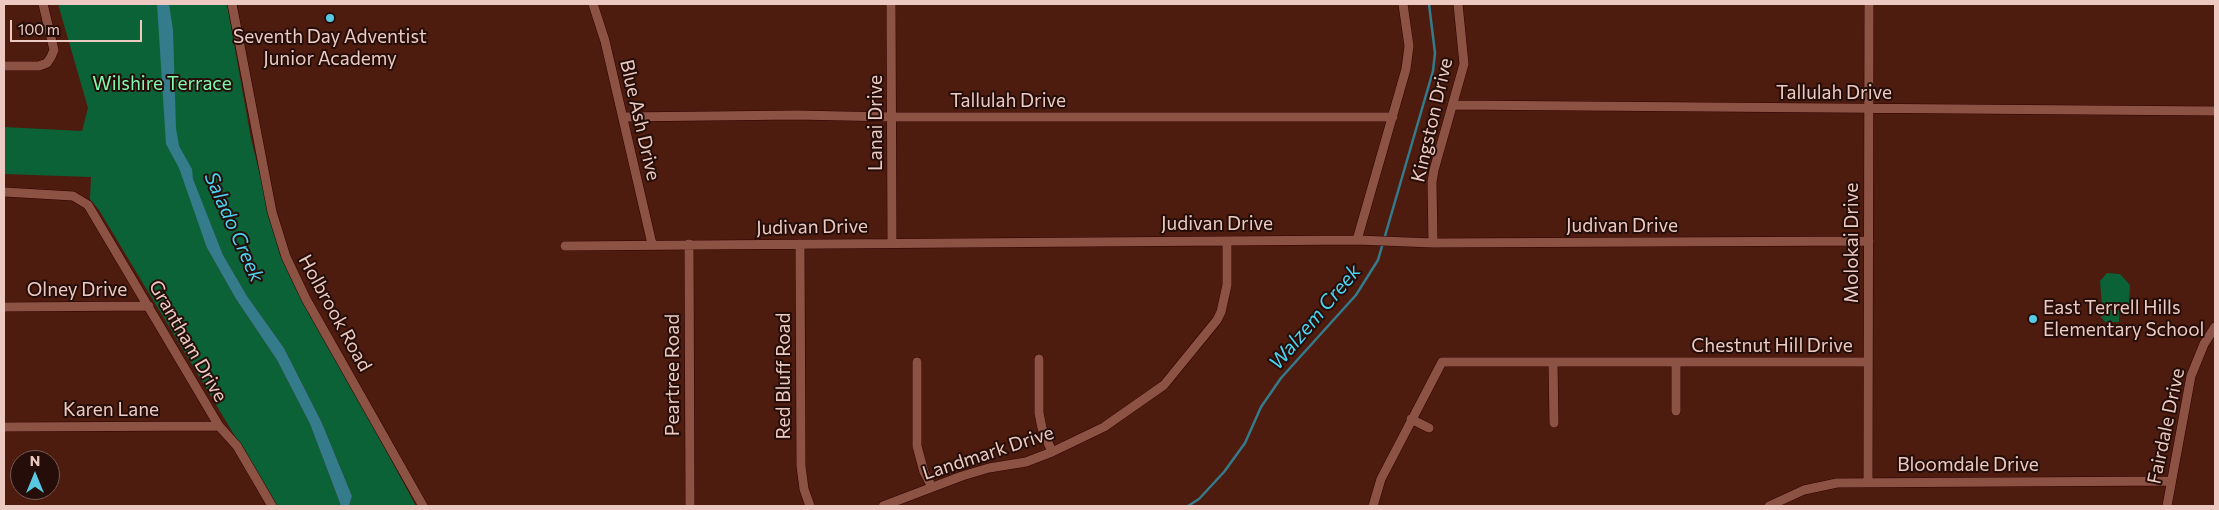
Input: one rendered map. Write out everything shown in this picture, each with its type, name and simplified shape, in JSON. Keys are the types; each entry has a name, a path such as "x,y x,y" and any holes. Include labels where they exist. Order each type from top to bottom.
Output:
{"street":[{"path":"4,66 39,66 47,63 51,57 54,50 43,4"},
{"name":"Holbrook Road","path":"232,4 272,212 286,257 306,299 423,506"},
{"name":"Blue Ash Drive","path":"592,4 605,41 652,244"},
{"name":"Lanai Drive","path":"891,4 892,243"},
{"name":"Kingston Drive","path":"1357,240 1408,57 1403,4"},
{"name":"Kingston Drive","path":"1433,243 1432,182 1464,56 1458,4"},
{"name":"Molokai Drive","path":"1868,482 1869,4"},
{"name":"Tallulah Drive","path":"1453,105 1869,110 2215,111"},
{"name":"Tallulah Drive","path":"623,117 797,115 892,117 1392,117"},
{"name":"Grantham Drive","path":"4,192 73,196 88,205 219,426 236,446 272,506"},
{"name":"Judivan Drive","path":"565,246 1227,240 1374,240 1433,243 1869,241"},
{"name":"Landmark Drive","path":"883,506 978,471 1026,462 1052,452 1104,427 1171,378 1216,320 1220,312 1227,285 1227,240"},
{"name":"Peartree Road","path":"689,244 690,506"},
{"name":"Red Bluff Road","path":"800,244 801,466 804,489 810,506"},
{"name":"Olney Drive","path":"4,306 149,306"},
{"name":"Fairdale Drive","path":"2166,506 2190,376 2204,344 2215,327"},
{"path":"1039,359 1039,413 1042,428 1052,452"},
{"path":"917,362 917,446 924,472 932,487"},
{"name":"Chestnut Hill Drive","path":"1411,419 1442,362 1868,362"},
{"path":"1554,362 1554,423"},
{"name":"Chestnut Hill Drive","path":"1676,362 1676,412"},
{"path":"1373,506 1381,479 1411,419 1429,428"},
{"name":"Karen Lane","path":"4,426 219,426"},
{"name":"Bloomdale Drive","path":"1769,506 1788,496 1820,486 1868,482 2171,481"}],"green space":[{"name":"Wilshire Terrace","path":"58,4 227,4 251,139 280,255 416,506 349,506 352,496 322,423 284,348 247,296 223,255 193,180 207,248 236,299 277,360 310,424 341,506 277,506 99,210 90,199 91,177 4,174 4,127 82,131 88,108"},
{"path":"2107,273 2120,274 2130,285 2129,306 2102,306 2100,281"},
{"path":"2103,310 2119,310 2119,322 2105,322 2101,317"}],"water":[{"path":"157,4 169,4 173,30 176,128 179,146 192,169 193,179 223,255 247,296 284,348 322,423 352,496 349,506 341,506 310,424 277,360 236,299 207,248 179,168 166,144"}],"waterway":[{"name":"Walzem Creek","path":"1188,506 1199,499 1224,472 1245,443 1261,407 1281,378 1356,295 1378,260 1433,71 1435,53 1429,4"}],"place":[{"name":"Seventh Day Adventist Junior Academy","path":"330,18"},
{"name":"East Terrell Hills Elementary School","path":"2033,319"}],"water label":[{"name":"Salado Creek","path":"234,227"}]}
